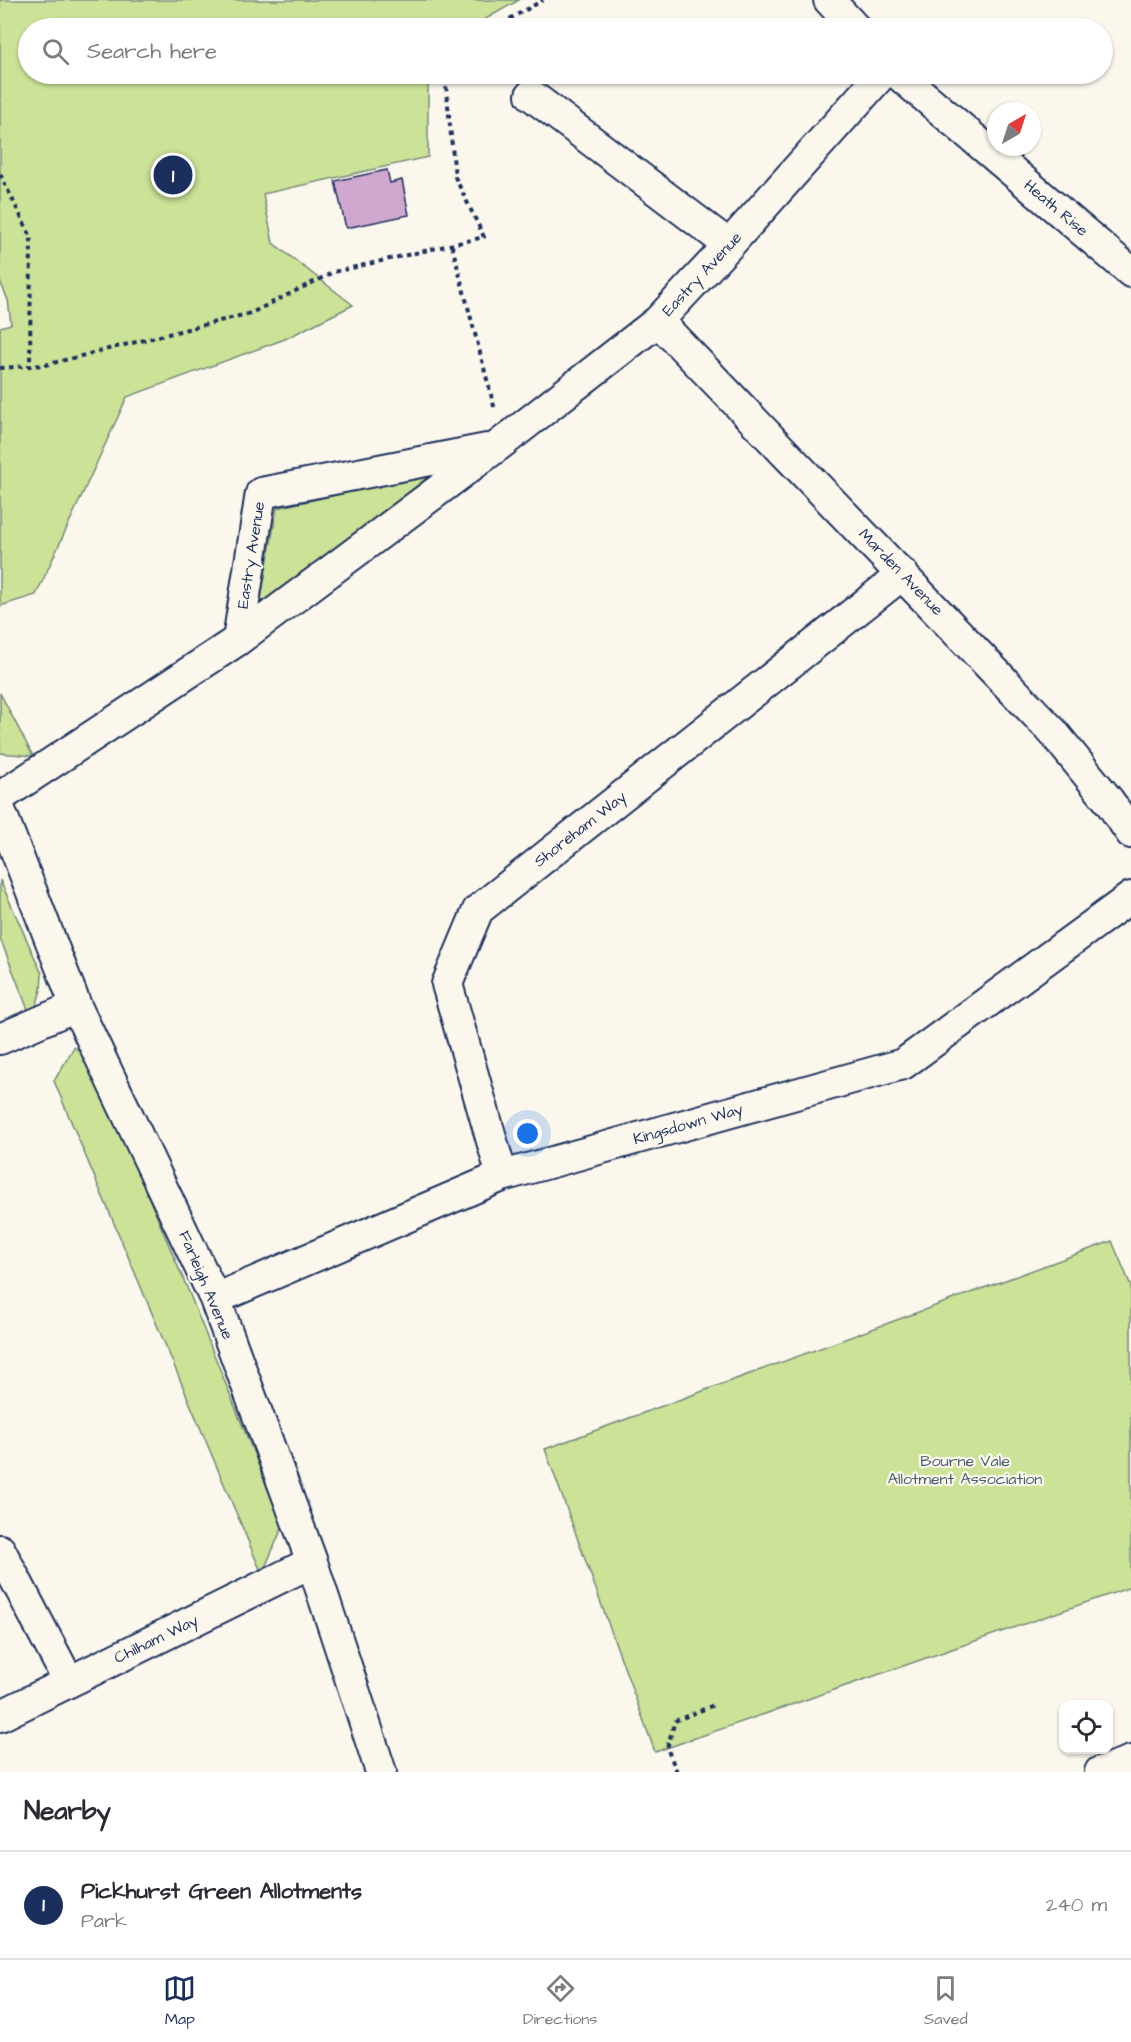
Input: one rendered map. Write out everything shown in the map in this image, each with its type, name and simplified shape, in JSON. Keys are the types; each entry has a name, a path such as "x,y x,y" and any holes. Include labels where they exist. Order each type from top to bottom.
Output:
{"street":[{"path":"829,0 846,18"},
{"name":"Eastry Avenue","path":"0,797 238,640 500,445 658,321 873,84"},
{"name":"Heath Rise","path":"910,84 1131,272"},
{"path":"531,95 729,245"},
{"name":"Marden Avenue","path":"658,321 1053,732 1109,801 1131,833"},
{"name":"Eastry Avenue","path":"238,640 261,494 500,445"},
{"name":"Shoreham Way","path":"502,1176 447,984 478,910 903,574"},
{"name":"Farleigh Avenue","path":"0,810 76,1006 215,1299 312,1562 381,1772"},
{"name":"Kingsdown Way","path":"215,1299 502,1176 903,1064 1131,897"},
{"path":"0,1039 76,1006"},
{"path":"0,1550 69,1682"},
{"name":"Chilham Way","path":"0,1716 312,1562"},
{"path":"1100,1772 1131,1761"}],"path":[{"path":"512,18 543,0"},
{"path":"0,368 45,365 251,313 334,272 484,237 455,177 447,84"},
{"path":"0,174 31,237 30,365"},
{"path":"452,246 500,445"},
{"path":"677,1772 667,1748 675,1721 714,1705"}],"green space":[{"path":"0,0 519,0 488,18 18,18 18,84 428,84 428,157 263,194 273,243 353,305 285,339 127,397 36,595 0,606 0,327 11,324 8,300 0,281"},
{"path":"432,474 259,609 277,508"},
{"path":"0,693 33,756 0,753"},
{"path":"0,880 42,974 41,990 32,1020 0,938"},
{"path":"74,1047 90,1059 188,1290 283,1526 262,1574 54,1081"},
{"name":"Bourne Vale Allotment Association","path":"1112,1241 1131,1286 1131,1587 655,1752 545,1449"}],"building":[{"path":"387,170 390,183 402,180 409,215 346,228 335,181"}],"place":[{"name":"Pickhurst Green Allotments","path":"173,175"}]}
